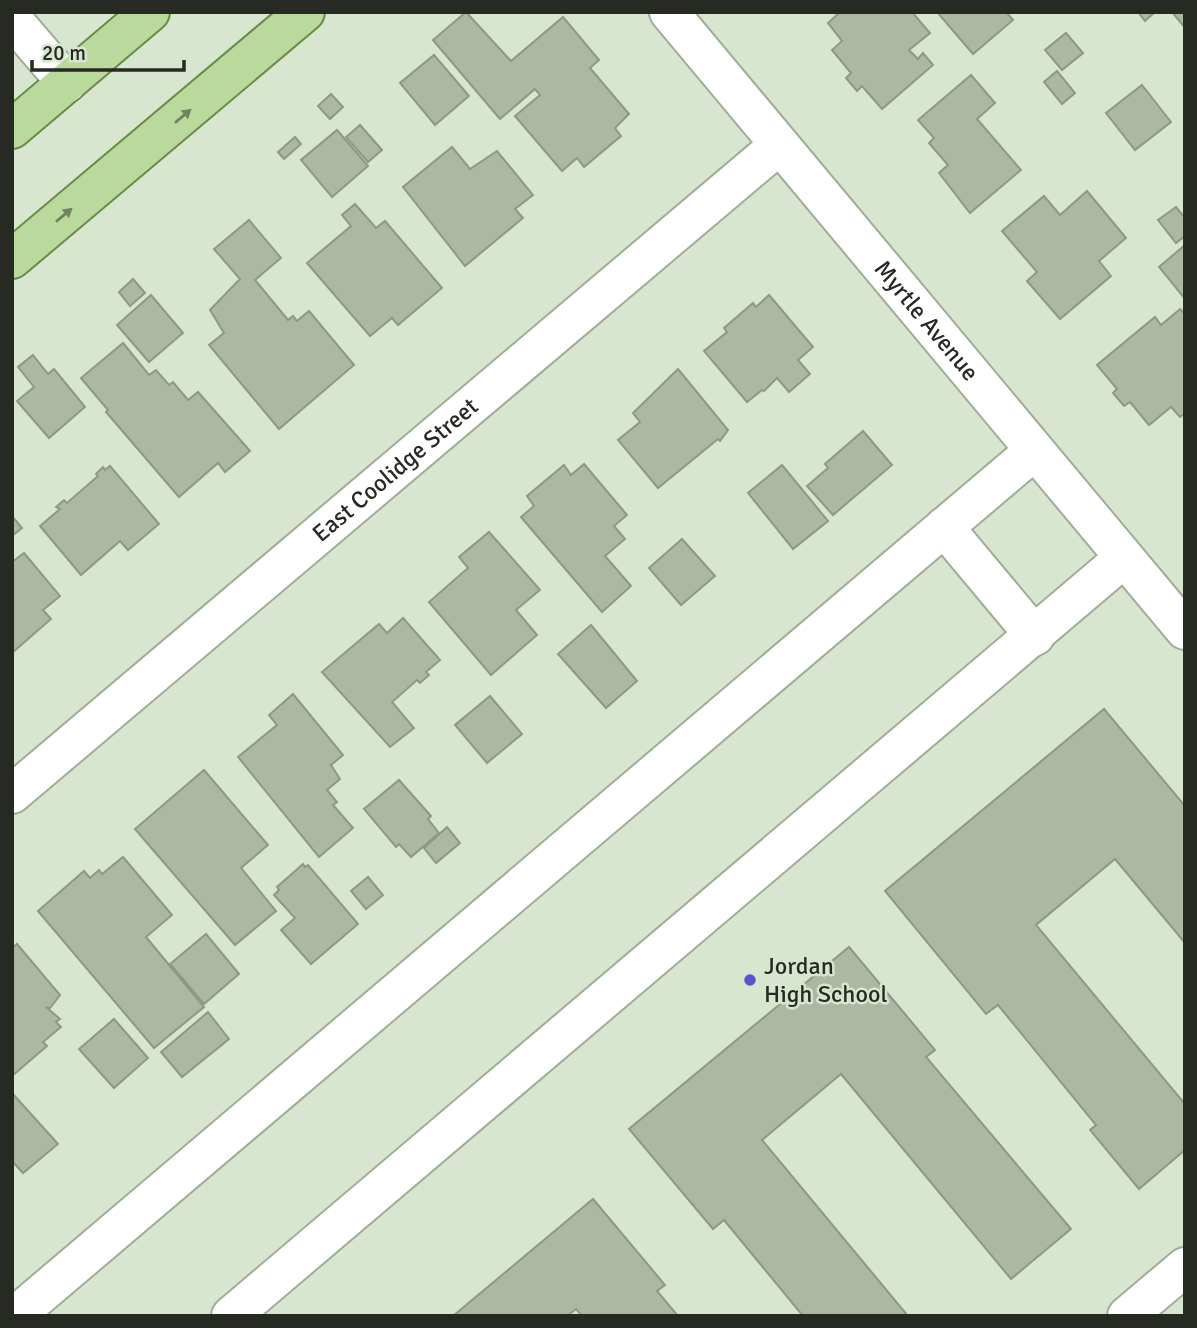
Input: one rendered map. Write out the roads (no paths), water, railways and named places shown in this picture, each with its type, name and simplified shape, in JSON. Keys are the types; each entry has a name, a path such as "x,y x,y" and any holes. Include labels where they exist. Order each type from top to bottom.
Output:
{"main road":[{"path":"12,129 150,12"},
{"path":"12,259 305,12"}],"street":[{"name":"Myrtle Avenue","path":"669,12 778,146 1185,630"},
{"path":"12,19 67,83"},
{"name":"East Coolidge Street","path":"12,794 778,146"},
{"path":"16,1316 1034,451"},
{"path":"944,527 1035,636"},
{"path":"231,1316 1124,558"},
{"path":"1127,1316 1185,1267"}],"place":[{"name":"Jordan High School","path":"750,980"}]}
